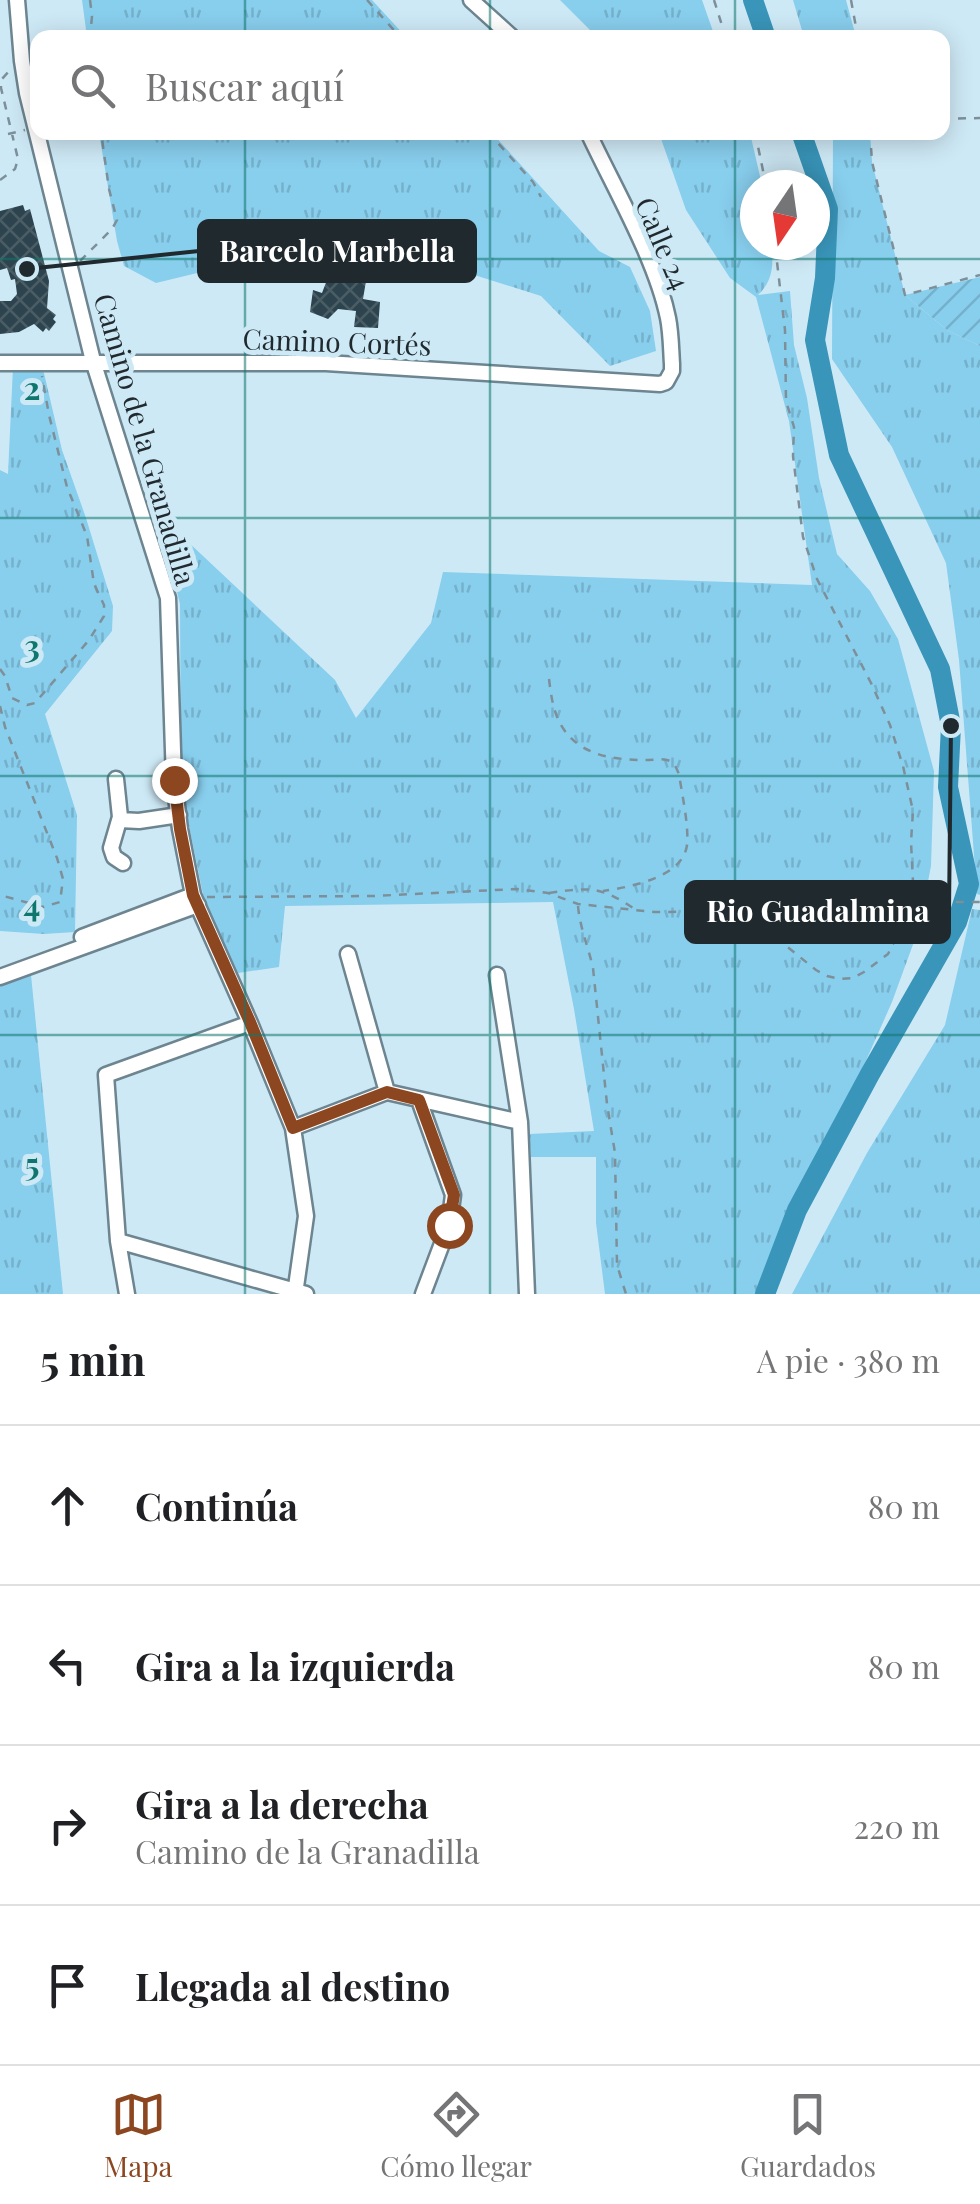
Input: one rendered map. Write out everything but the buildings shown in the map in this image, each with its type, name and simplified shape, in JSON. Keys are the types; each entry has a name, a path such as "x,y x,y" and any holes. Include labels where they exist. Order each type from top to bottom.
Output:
{"street":[{"name":"Camino de la Granadilla","path":"17,0 22,61 30,99"},
{"path":"471,0 504,30"},
{"name":"Camino de la Granadilla","path":"39,140 93,361 168,598 172,742 179,816 195,900 293,1128 306,1216 299,1293"},
{"name":"Calle 24","path":"592,140 656,278 668,319 670,378"},
{"name":"Camino Cortés","path":"0,363 326,363 554,384 660,384 670,378"},
{"path":"116,779 120,820 112,848 114,857 123,863"},
{"path":"120,820 179,816"},
{"path":"0,967 195,900"},
{"path":"0,977 195,900"},
{"path":"348,954 387,1092"},
{"path":"498,975 520,1122 527,1294"},
{"path":"127,1294 118,1241 106,1075 250,1022"},
{"path":"293,1128 387,1092 520,1122"},
{"path":"419,1100 454,1195 449,1225 422,1294"},
{"path":"118,1241 299,1293"}],"path":[{"path":"90,0 91,30"},
{"path":"367,0 394,30"},
{"path":"714,0 723,30"},
{"path":"851,0 857,30"},
{"path":"0,180 17,164 0,84 12,63"},
{"path":"950,119 980,118"},
{"path":"10,134 30,129"},
{"path":"70,265 78,264 101,242 117,220 102,140"},
{"path":"495,140 534,182 541,198"},
{"path":"757,140 763,170"},
{"path":"871,140 872,162 905,296 980,275"},
{"path":"734,912 816,970 840,979 853,978 888,954 914,902 913,811 903,766 890,725 817,579 803,537 794,427 786,401 777,260"},
{"path":"0,669 12,698 27,705 35,703 89,640 104,616 94,584 87,536 67,487 40,362"},
{"path":"549,679 553,707 562,727 577,744 604,756 666,760 675,765 679,774 688,841 684,857 650,881 603,891"},
{"path":"0,706 63,879 60,902 43,907 0,894"},
{"path":"195,900 210,896 373,896 517,888 548,893 578,904 637,910 734,912 876,902 980,902"},
{"path":"548,893 589,888 614,895 637,910"},
{"path":"578,904 580,929 593,968 616,1153 617,1265 626,1294"}],"green space":[{"path":"82,0 372,0 400,30 86,30"},
{"path":"560,0 702,0 713,30 590,30"},
{"path":"793,0 846,0 854,30 802,30"},
{"path":"100,140 498,140 599,251 630,267 650,311 656,351 610,366 541,296 468,273 284,252 156,283 124,266"},
{"path":"661,140 752,140 759,170 740,170 740,260 772,260 769,278 758,295 790,291 794,345 837,554 870,591 898,639 934,771 931,866 919,928 892,1002 786,1227 759,1294 605,1294 596,1223 596,1157 531,1157 529,1134 594,1131 553,902 285,906 279,967 238,973 206,909 181,787 180,604 165,543 186,540 335,680 356,718 431,623 443,572 812,585 789,421 756,297 730,278 686,210"},
{"path":"833,140 870,140 872,162 905,295 947,330 980,346 980,895 959,660 946,563 892,447 832,359"},
{"path":"980,277 980,346 947,330 905,295"},
{"path":"13,367 43,369 62,450 113,606 112,631 45,714 77,815 75,932 0,931 0,470 8,474"},
{"path":"972,909 980,910 980,1294 792,1294 867,1153 945,1025"},
{"path":"31,975 63,1294 0,1294 0,985"}],"waterway":[{"path":"753,0 763,30"},
{"path":"765,1294 797,1210 957,922 969,884 948,787 951,726 940,669 839,455 815,340 825,278 828,209 804,140"}],"place":[{"name":"Barcelo Marbella","path":"27,269"},
{"name":"Rio Guadalmina","path":"951,726"}],"route":[{"path":"174,780 193,895 293,1128 387,1092 419,1100 454,1195 449,1225"}]}
